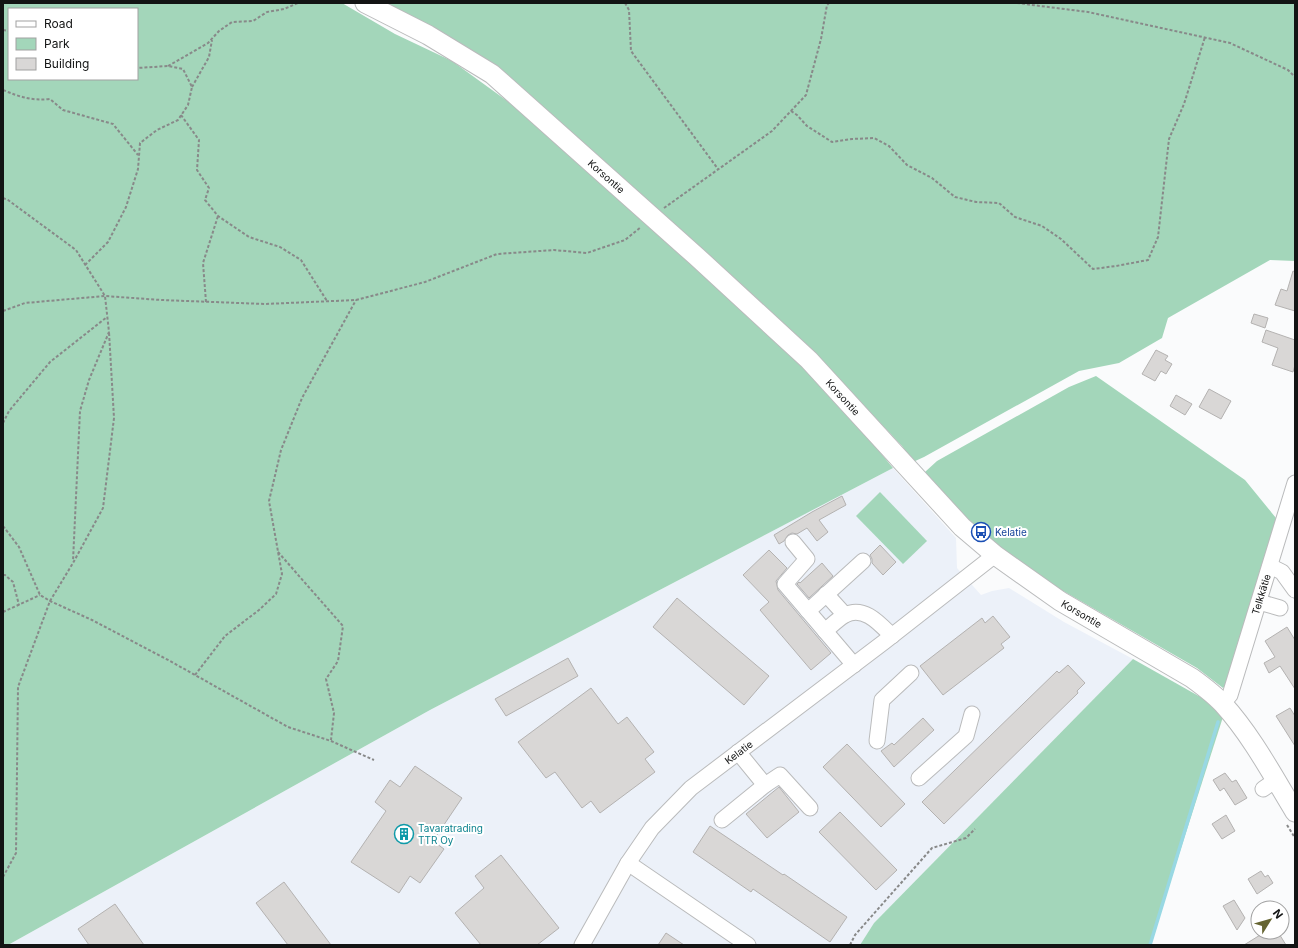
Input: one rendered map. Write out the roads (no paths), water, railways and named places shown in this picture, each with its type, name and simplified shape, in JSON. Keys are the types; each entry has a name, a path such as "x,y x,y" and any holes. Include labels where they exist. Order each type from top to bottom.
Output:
{"main road":[{"name":"Korsontie","path":"365,3 428,36 492,74 702,261 809,360 962,527 995,555 1060,601 1192,678 1210,691 1223,703 1242,728 1269,784 1295,812"}],"street":[{"name":"Telkkätie","path":"1223,703 1230,695 1295,483"},
{"path":"793,542 807,559 785,584 854,665"},
{"name":"Kelatie","path":"582,945 628,863 652,828 691,788 892,636 995,555"},
{"path":"808,611 863,561"},
{"path":"1270,566 1282,572 1295,590"},
{"path":"826,594 845,615"},
{"path":"1259,602 1280,608"},
{"path":"825,631 845,615 855,612 866,614 877,621 892,636"},
{"path":"878,741 882,700 911,673"},
{"path":"920,778 966,736 972,714"},
{"path":"738,752 765,785"},
{"path":"722,820 765,785 780,775 810,808"},
{"path":"628,863 748,945"}],"waterway":[{"path":"1150,945 1218,722"}],"place":[{"name":"Kelatie","path":"981,532"},
{"name":"Tavaratrading TTR Oy","path":"404,834"}]}
